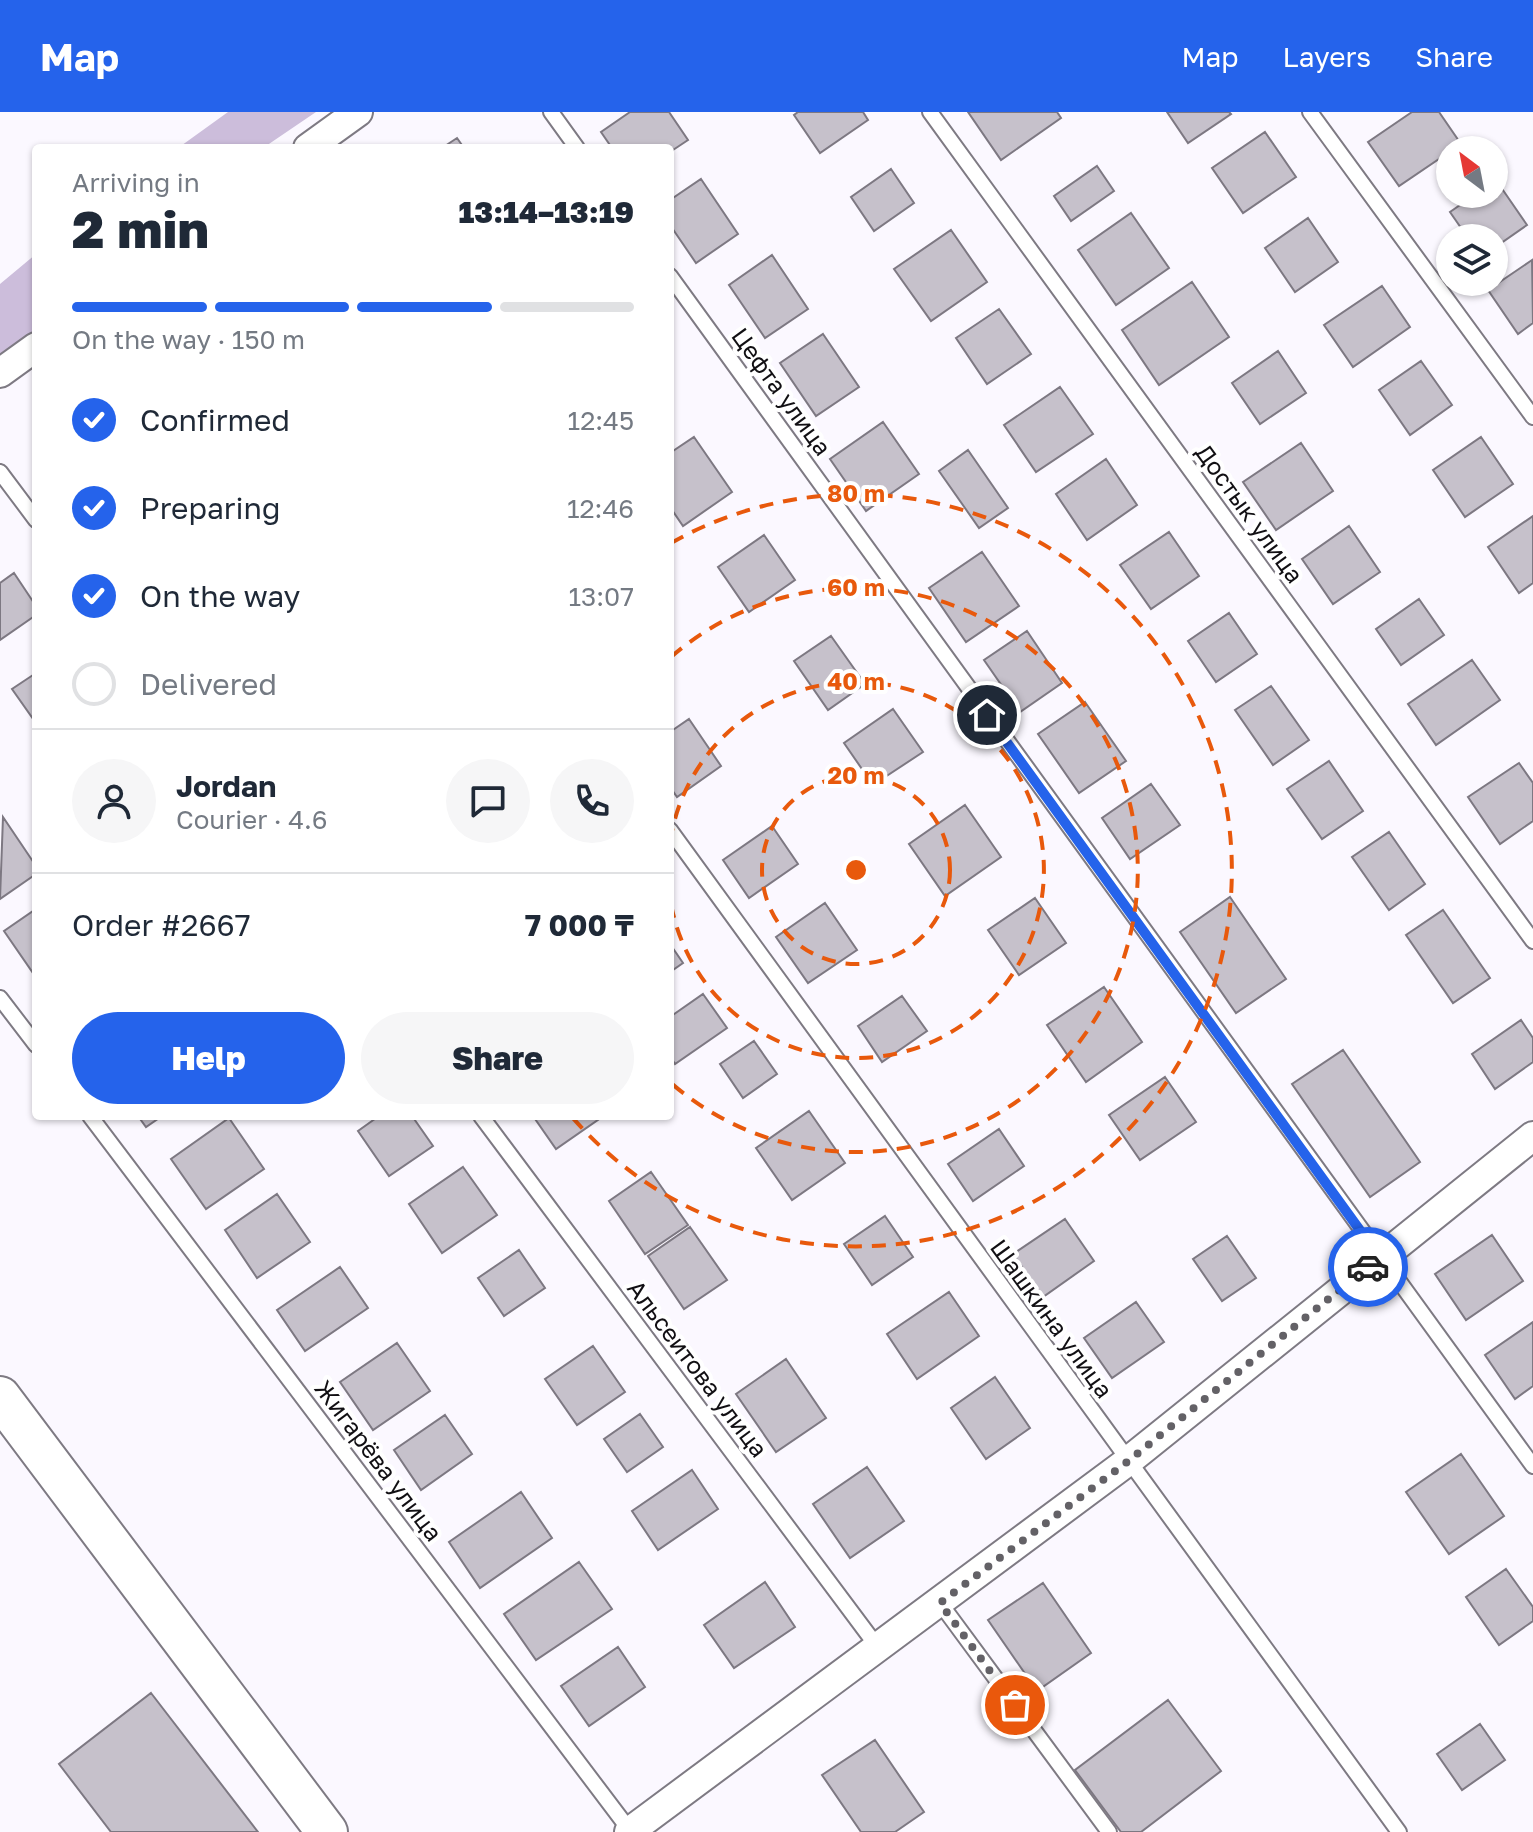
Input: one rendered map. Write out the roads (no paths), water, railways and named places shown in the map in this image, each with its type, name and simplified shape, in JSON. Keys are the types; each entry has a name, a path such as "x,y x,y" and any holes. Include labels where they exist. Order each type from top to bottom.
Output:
{"street":[{"path":"314,144 358,112"},
{"path":"0,373 32,350"},
{"path":"630,1832 1127,1462 1533,1136"},
{"path":"0,1397 327,1832"}],"lane":[{"path":"551,112 574,144"},
{"name":"Достык улица","path":"930,112 1533,941"},
{"path":"1310,112 1533,417"},
{"name":"Цефта улица","path":"674,282 1533,1466"},
{"path":"0,472 32,515"},
{"name":"Шашкина улица","path":"674,836 1399,1832"},
{"path":"0,998 32,1040"},
{"name":"Жигарёва улица","path":"93,1120 630,1832"},
{"name":"Альсеитова улица","path":"484,1120 879,1649"},
{"path":"940,1603 1109,1832"}]}
